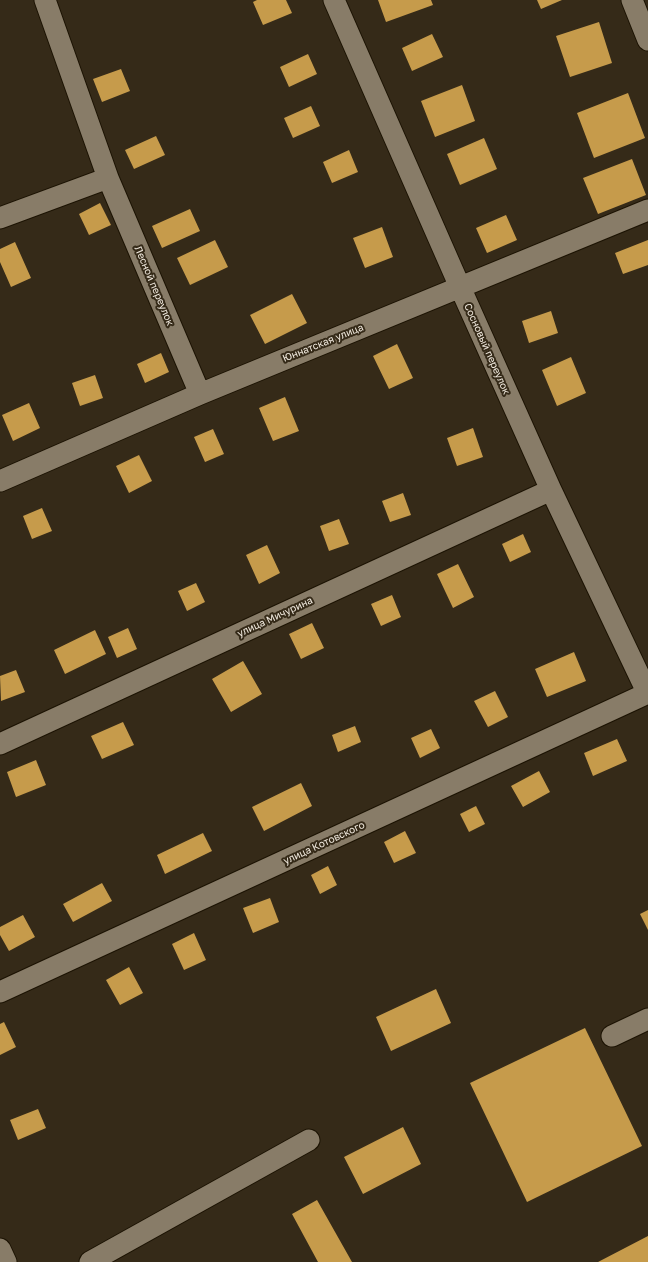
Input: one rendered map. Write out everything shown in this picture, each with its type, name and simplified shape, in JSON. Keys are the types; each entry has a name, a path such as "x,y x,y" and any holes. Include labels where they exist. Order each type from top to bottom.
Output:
{"street":[{"name":"Лесной переулок","path":"46,0 108,178 200,394"},
{"name":"Сосновый переулок","path":"334,0 460,288 551,490 648,694"},
{"path":"632,0 648,40"},
{"path":"0,218 108,178"},
{"name":"Юннатская улица","path":"0,481 200,394 648,210"},
{"name":"улица Мичурина","path":"0,744 551,490"},
{"name":"улица Котовского","path":"0,992 648,694"},
{"path":"612,1036 648,1019"},
{"path":"90,1262 309,1140"},
{"path":"0,1248 6,1262"}],"building":[{"path":"257,0 286,0 292,13 263,25 253,2"},
{"path":"378,0 431,0 433,5 386,22"},
{"path":"537,0 562,0 541,9"},
{"path":"599,22 612,63 570,77 556,36"},
{"path":"432,34 443,57 412,71 402,48"},
{"path":"308,54 317,74 289,87 280,67"},
{"path":"121,69 130,91 102,102 93,79"},
{"path":"462,85 475,121 435,137 421,101"},
{"path":"628,93 645,138 594,158 577,113"},
{"path":"311,106 320,126 293,138 284,118"},
{"path":"156,136 165,155 134,169 125,150"},
{"path":"484,138 497,169 460,185 447,154"},
{"path":"349,150 358,172 332,183 323,162"},
{"path":"632,159 646,195 598,214 583,178"},
{"path":"100,203 111,225 89,235 79,214"},
{"path":"190,209 200,231 162,248 152,226"},
{"path":"506,215 517,240 487,253 476,228"},
{"path":"382,227 393,257 365,268 353,238"},
{"path":"215,240 228,267 190,285 177,258"},
{"path":"648,240 648,265 623,274 615,253"},
{"path":"15,242 31,278 11,287 0,262 0,249"},
{"path":"292,294 307,323 265,344 250,315"},
{"path":"551,311 558,333 529,343 522,321"},
{"path":"397,344 413,378 389,389 373,356"},
{"path":"161,353 169,372 145,383 137,364"},
{"path":"571,357 586,393 557,406 542,370"},
{"path":"95,375 103,398 80,406 72,383"},
{"path":"285,397 299,431 273,441 259,408"},
{"path":"29,403 40,428 13,441 2,415"},
{"path":"473,428 483,457 457,466 447,438"},
{"path":"213,429 224,454 205,462 194,437"},
{"path":"139,455 152,481 129,493 116,466"},
{"path":"403,493 411,515 390,522 382,501"},
{"path":"42,508 52,531 32,539 23,516"},
{"path":"339,519 349,544 329,551 320,526"},
{"path":"523,534 531,552 510,562 502,544"},
{"path":"267,545 280,573 259,584 246,555"},
{"path":"458,564 474,597 453,608 437,574"},
{"path":"196,583 205,602 187,611 178,591"},
{"path":"392,595 401,617 381,626 371,604"},
{"path":"312,623 324,648 301,659 289,634"},
{"path":"128,628 137,649 117,658 108,637"},
{"path":"95,630 106,654 65,674 54,650"},
{"path":"574,652 586,681 547,697 535,669"},
{"path":"243,661 262,694 231,712 212,679"},
{"path":"16,670 25,692 1,701 0,676"},
{"path":"495,691 508,717 488,727 474,701"},
{"path":"123,722 134,745 102,759 91,736"},
{"path":"355,726 361,742 338,752 332,735"},
{"path":"431,729 440,748 420,758 411,738"},
{"path":"617,739 627,761 593,776 584,753"},
{"path":"36,760 46,785 16,797 7,772"},
{"path":"539,771 550,792 523,807 511,786"},
{"path":"301,783 312,806 264,831 252,807"},
{"path":"476,806 485,824 469,832 460,814"},
{"path":"405,831 416,853 394,863 384,842"},
{"path":"203,833 212,851 165,874 157,855"},
{"path":"328,866 337,885 320,894 311,875"},
{"path":"102,883 112,901 73,922 63,904"},
{"path":"270,898 279,922 253,933 243,908"},
{"path":"648,910 648,930 640,914"},
{"path":"23,915 35,937 9,951 0,935 0,927"},
{"path":"194,933 206,960 184,970 172,944"},
{"path":"129,967 143,993 120,1005 106,980"},
{"path":"436,989 451,1023 391,1051 376,1017"},
{"path":"4,1022 16,1047 0,1055 0,1024"},
{"path":"585,1028 642,1146 527,1202 470,1083"},
{"path":"38,1109 46,1128 18,1140 10,1120"},
{"path":"403,1127 421,1164 363,1194 344,1157"},
{"path":"317,1200 352,1262 318,1262 292,1214"},
{"path":"648,1236 648,1262 598,1262"}]}
